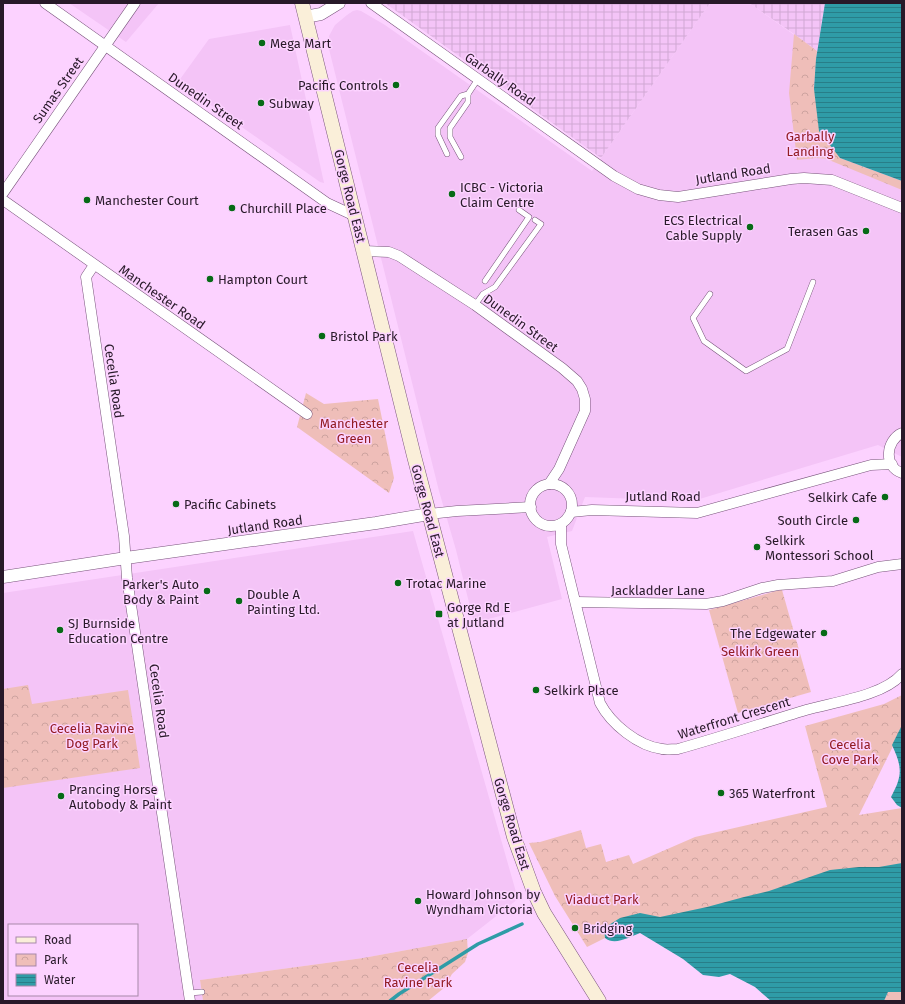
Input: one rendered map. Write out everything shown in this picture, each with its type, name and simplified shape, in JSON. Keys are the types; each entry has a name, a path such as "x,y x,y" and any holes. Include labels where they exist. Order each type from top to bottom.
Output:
{"main road":[{"name":"Gorge Road East","path":"302,3 429,514 514,837 534,892 544,913 599,1001"}],"street":[{"name":"Dunedin Street","path":"45,3 327,203 355,216"},
{"name":"Sumas Street","path":"3,192 135,3"},
{"path":"305,17 321,14 339,3"},
{"name":"Garbally Road","path":"371,3 614,176"},
{"name":"Jutland Road","path":"614,176 638,189 658,195 678,196 791,179 818,178 832,180 902,208"},
{"name":"Manchester Road","path":"3,200 307,414"},
{"name":"Dunedin Street","path":"364,251 389,252 399,256 475,305 562,368 577,381 582,389 585,400 585,412 559,469 549,484"},
{"name":"Cecelia Road","path":"94,265 86,277 128,578 190,997"},
{"name":"Jutland Road","path":"871,465 888,452 893,440 902,433"},
{"path":"888,452 889,459 892,464 899,472 902,472"},
{"name":"Jutland Road","path":"571,512 592,510 697,513 871,465 892,464"},
{"name":"Dunedin Street","path":"559,469 560,486"},
{"path":"549,484 560,486 570,495 572,501 571,512 561,524 550,526 535,518 531,507 531,499 534,493 543,485 549,484"},
{"name":"Jutland Road","path":"572,501 592,510"},
{"name":"Jutland Road","path":"3,577 429,514 531,507"},
{"name":"Waterfront Crescent","path":"561,524 561,544 600,703 613,722 626,733 646,745 661,749 678,749 876,691 888,686 897,680 902,674"},
{"name":"Jackladder Lane","path":"576,602 706,604 762,588 778,585 833,581 878,567 902,564"}],"lane":[{"path":"461,157 450,137 450,128 468,102 468,94 478,79"},
{"path":"447,154 438,135 438,128 461,96 468,94"},
{"path":"485,281 529,217 519,210"},
{"path":"475,305 483,294 495,288 540,224 535,220"},
{"path":"710,294 693,318 701,336 704,341 746,371 787,349 812,282"},
{"path":"190,997 202,992"}],"shaded area":[{"path":"69,3 159,3 126,42"},
{"path":"385,3 710,3 601,158"},
{"path":"710,3 749,3 817,51 840,158 902,181 902,457 878,445 693,501 585,497 572,531 547,537 562,599 474,623 456,550 439,491 329,49 329,36 335,25 347,15 353,11 361,11 385,25 592,171"},
{"path":"749,3 825,3 817,51 794,34"},
{"path":"290,25 324,183 320,182 178,82 209,39"},
{"path":"413,531 518,899 467,939 363,958 200,980 203,1001 3,1001 3,593"}],"green space":[{"name":"Garbally Landing","path":"794,34 817,51 814,89 840,158 902,181 902,190 829,160 831,159 816,158 797,160 789,93"},
{"name":"Manchester Green","path":"306,393 324,404 378,399 394,478 389,493 297,427"},
{"name":"Selkirk Green","path":"782,590 811,692 738,713 709,610"},
{"name":"Cecelia Ravine Dog Park","path":"28,685 32,704 128,690 140,768 3,788 3,689"},
{"name":"Viaduct Park","path":"902,695 902,728 859,815 902,808 902,863 605,938 587,947 555,896 529,843 540,842 581,830 586,848 601,844 606,862 629,855 633,864 695,837 827,807 805,726 884,704"},
{"name":"Cecelia Ravine Park","path":"467,939 468,953 465,962 452,974 442,987 450,983 428,1001 203,1001 200,980 363,958"},
{"path":"888,992 902,992 902,1001 884,1001"}],"water":[{"path":"825,3 902,3 902,181 840,158 819,131 814,89 816,59"},
{"path":"902,725 902,808 897,805 891,797 898,783 900,771 898,759 892,745"},
{"path":"902,863 902,992 888,992 884,1001 771,1001 755,987 730,974 719,977 703,975 683,959 640,933 618,941 605,938 604,928 620,918 640,913 660,917 707,907 769,891 830,870 859,867 879,867"}],"waterway":[{"path":"390,1001 478,944 522,924"}],"place":[{"name":"Mega Mart","path":"262,43"},
{"name":"Pacific Controls","path":"396,85"},
{"name":"Subway","path":"261,103"},
{"name":"ICBC - Victoria Claim Centre","path":"452,194"},
{"name":"Manchester Court","path":"87,200"},
{"name":"Churchill Place","path":"232,208"},
{"name":"ECS Electrical Cable Supply","path":"750,227"},
{"name":"Terasen Gas","path":"866,231"},
{"name":"Hampton Court","path":"210,279"},
{"name":"Bristol Park","path":"322,336"},
{"name":"Selkirk Cafe","path":"885,497"},
{"name":"Pacific Cabinets","path":"176,504"},
{"name":"South Circle","path":"856,520"},
{"name":"Selkirk Montessori School","path":"757,547"},
{"name":"Trotac Marine","path":"398,583"},
{"name":"Parker's Auto Body & Paint","path":"207,591"},
{"name":"Double A Painting Ltd.","path":"239,601"},
{"name":"Gorge Rd E at Jutland","path":"439,614"},
{"name":"SJ Burnside Education Centre","path":"60,630"},
{"name":"The Edgewater","path":"824,633"},
{"name":"Selkirk Place","path":"536,690"},
{"name":"365 Waterfront","path":"721,793"},
{"name":"Prancing Horse Autobody & Paint","path":"61,796"},
{"name":"Howard Johnson by Wyndham Victoria","path":"418,901"},
{"name":"Bridging","path":"575,928"}],"park label":[{"name":"Cecelia Cove Park","path":"850,752"}]}
